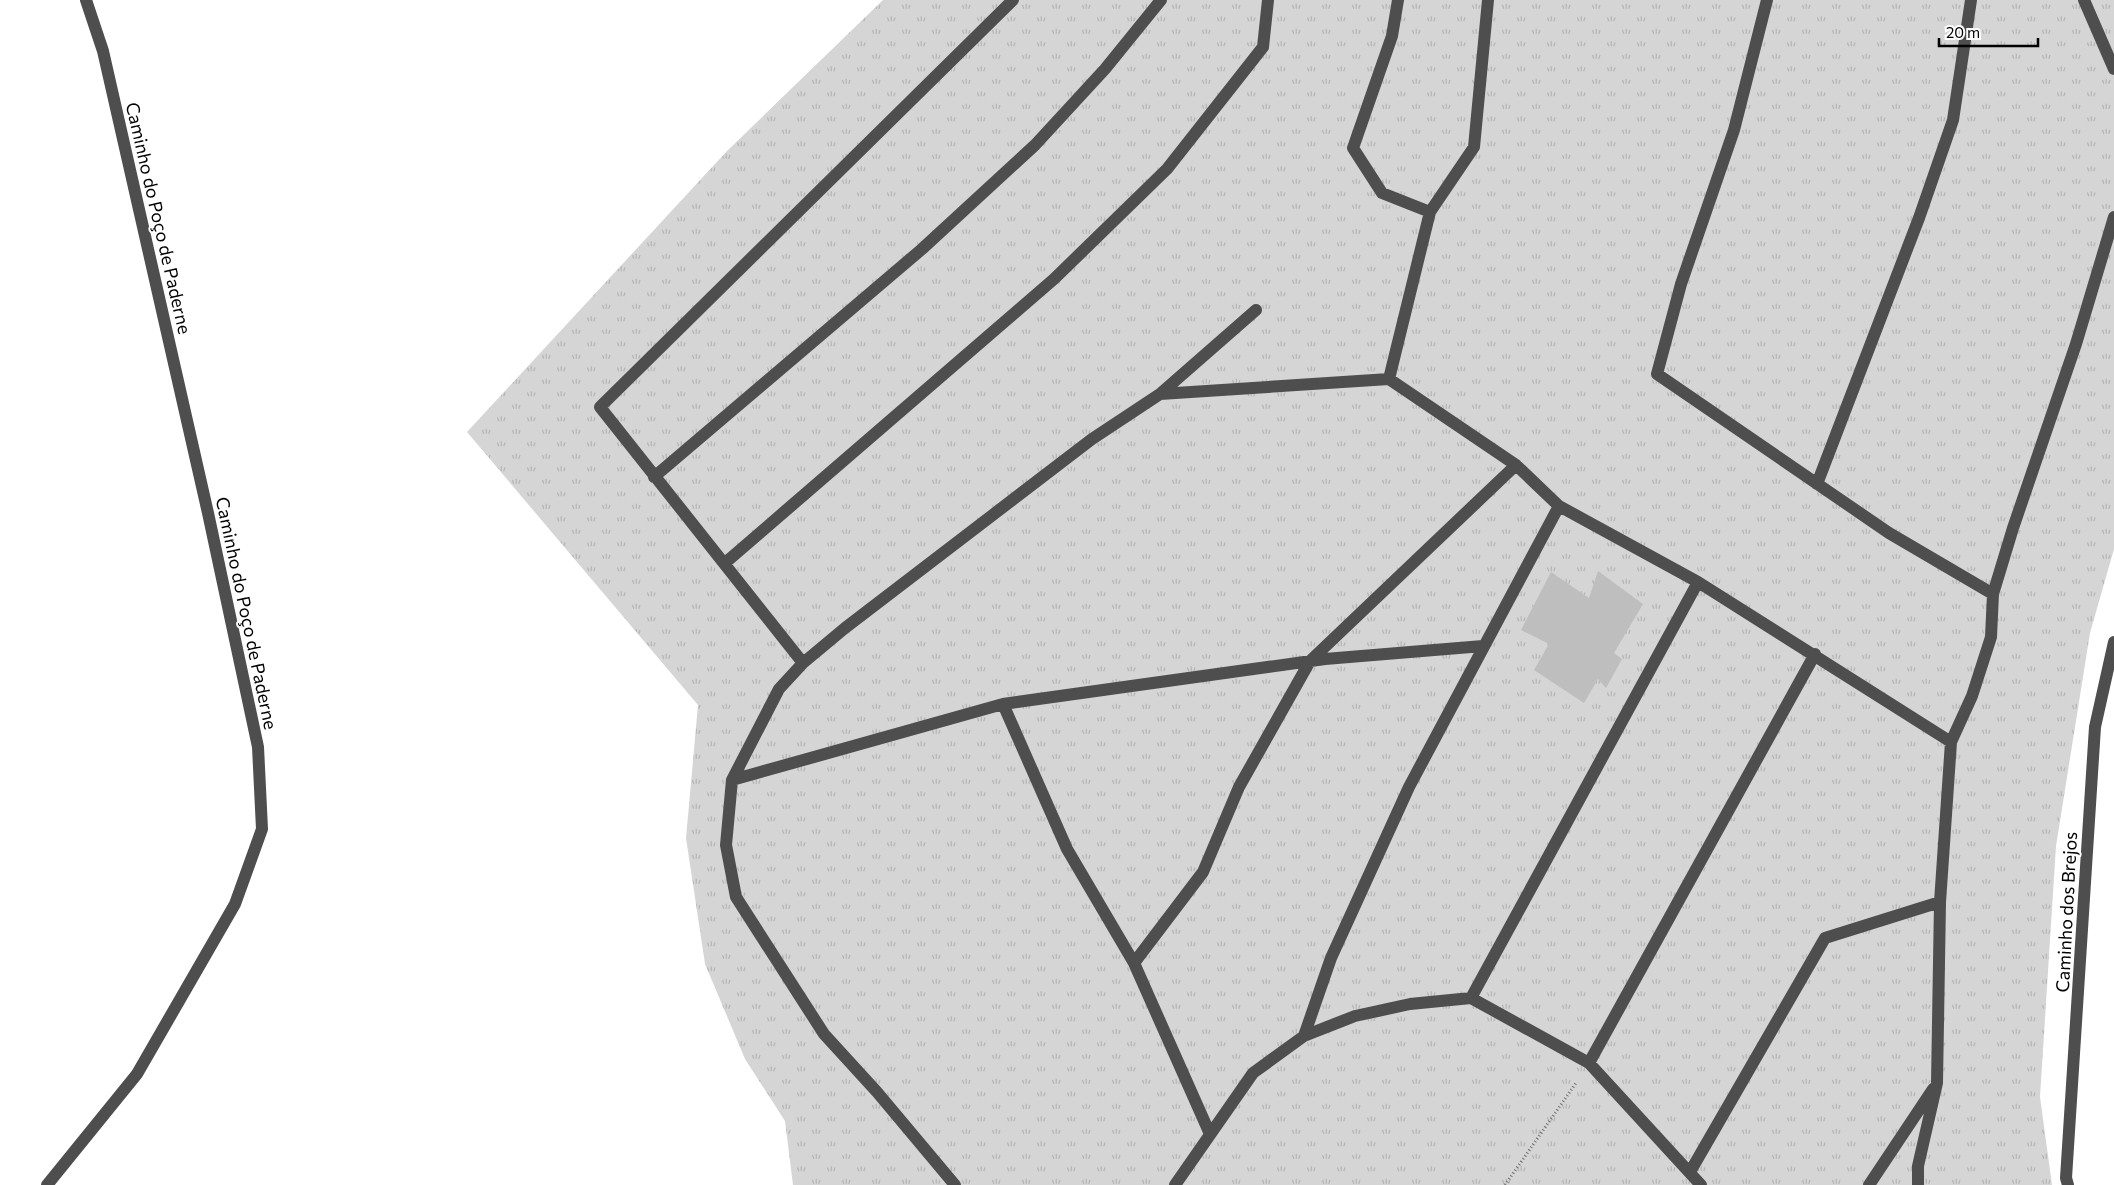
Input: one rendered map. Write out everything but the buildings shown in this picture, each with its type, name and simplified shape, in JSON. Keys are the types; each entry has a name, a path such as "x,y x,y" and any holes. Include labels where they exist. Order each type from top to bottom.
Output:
{"street":[{"name":"Caminho do Poço de Paderne","path":"47,1185 137,1074 235,904 262,830 258,747 206,503 103,51 86,0"},
{"path":"803,663 600,407 1013,0"},
{"path":"654,477 922,249 1035,144 1105,69 1161,0"},
{"path":"725,563 1054,279 1167,170 1263,47 1268,0"},
{"path":"1398,0 1392,36 1353,148 1382,193 1430,212"},
{"path":"1389,379 1430,212 1474,147 1488,0"},
{"path":"1767,0 1734,130 1681,284 1656,374 1889,533 1993,594"},
{"path":"1817,484 1919,218 1954,120 1971,0"},
{"path":"2084,0 2114,69"},
{"path":"1918,1185 1918,1166 1937,1083 1940,902 1951,742 1972,696 1991,637 1993,594 2013,528 2076,344 2114,217"},
{"path":"955,1185 877,1092 824,1034 736,898 726,844 732,780 779,689 803,663 900,585 1069,457 1160,394 1256,310"},
{"path":"1160,394 1389,379 1516,465 1559,506 1698,582 1816,654 1951,742"},
{"path":"1134,963 1203,872 1239,787 1310,661 1516,465"},
{"path":"1304,1036 1331,958 1409,788 1559,506"},
{"path":"1471,998 1698,582"},
{"name":"Caminho dos Brejos","path":"2068,1185 2066,1178 2095,727 2114,642"},
{"path":"732,780 1003,704 1310,661 1483,646"},
{"path":"1589,1063 1816,654"},
{"path":"1003,704 1066,849 1134,963 1210,1134"},
{"path":"1690,1172 1825,938 1940,902"},
{"path":"1175,1185 1253,1073 1304,1036 1355,1016 1410,1004 1471,998 1589,1063 1701,1185"},
{"path":"1869,1185 1937,1083"}],"path":[{"path":"1505,1185 1589,1063"}],"green space":[{"path":"883,0 2114,0 2114,549 2090,633 2056,846 2040,1097 2052,1185 793,1185 785,1121 745,1059 705,964 686,838 698,705 467,432 727,151"}]}
